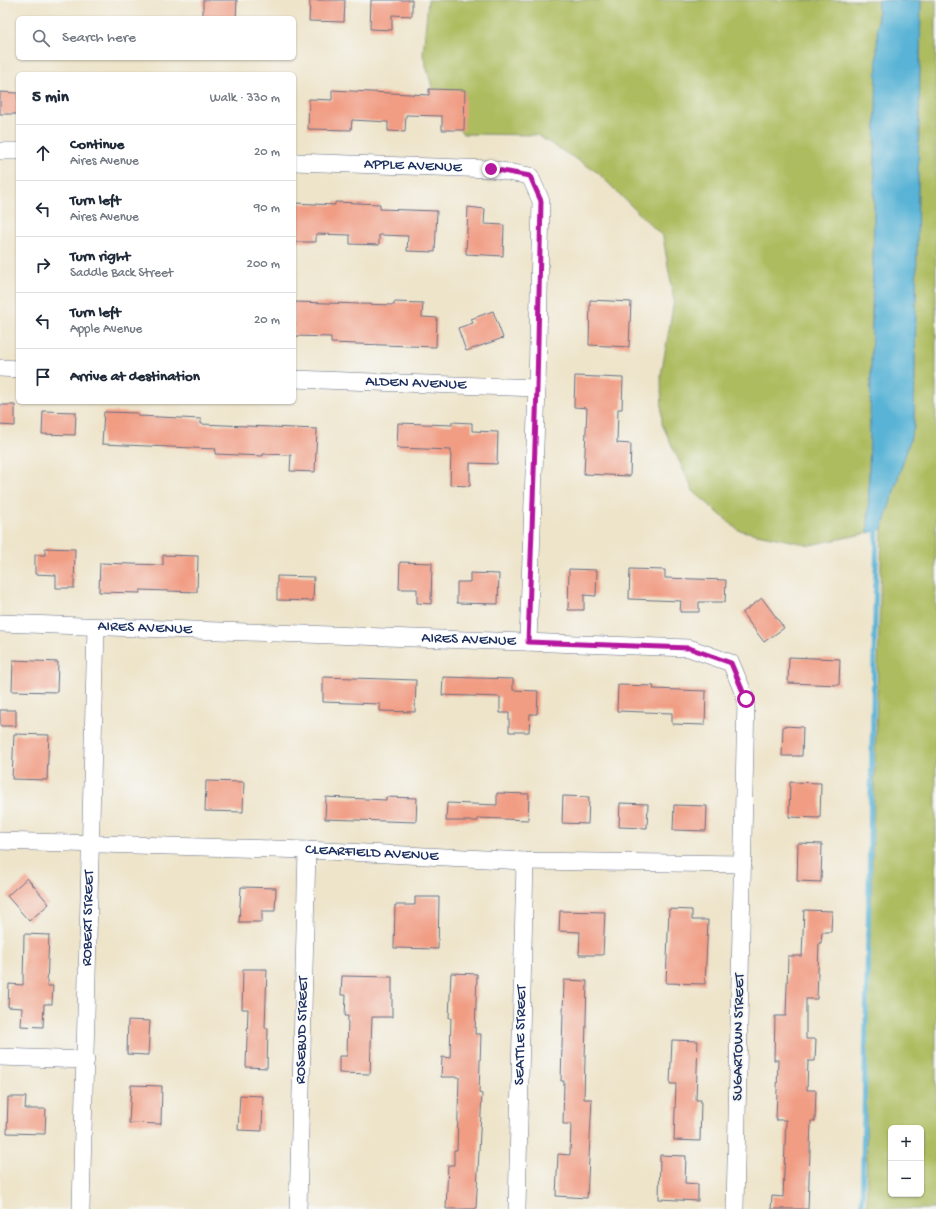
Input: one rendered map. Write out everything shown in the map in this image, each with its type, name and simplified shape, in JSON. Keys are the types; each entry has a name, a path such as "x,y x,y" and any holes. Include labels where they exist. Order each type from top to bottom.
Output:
{"street":[{"path":"0,150 16,151"},
{"name":"APPLE AVENUE","path":"296,162 491,169 530,176 541,201 537,388"},
{"path":"0,368 16,369"},
{"name":"ALDEN AVENUE","path":"296,379 537,388"},
{"path":"528,642 537,388"},
{"name":"AIRES AVENUE","path":"0,623 689,648 731,663 746,699 743,864"},
{"name":"ROBERT STREET","path":"81,1209 96,627"},
{"name":"CLEARFIELD AVENUE","path":"0,841 307,850 525,861 743,864"},
{"name":"ROSEBUD STREET","path":"298,1209 307,850"},
{"name":"SEATTLE STREET","path":"517,1209 525,861"},
{"name":"SUGARTOWN STREET","path":"735,1209 743,864"},
{"path":"0,1057 86,1060"}],"green space":[{"path":"428,0 878,0 868,533 810,545 738,530 693,491 662,424 661,375 674,301 663,237 597,172 537,135 463,134 435,98 423,55"},
{"path":"921,0 936,0 936,1209 867,1209 866,1069 882,529 914,427"}],"water":[{"path":"878,0 921,0 914,427 882,529 868,533"}],"building":[{"path":"203,0 237,0 236,16 203,16"},
{"path":"310,0 345,0 344,22 309,21"},
{"path":"371,0 412,0 412,16 392,15 392,30 370,29"},
{"path":"429,89 465,90 464,130 442,130 442,116 406,115 405,132 388,131 388,122 352,120 351,130 308,129 309,99 332,100 332,90 429,95"},
{"path":"0,92 16,93 16,114 0,114"},
{"path":"335,202 380,204 380,209 437,211 435,252 407,251 408,236 379,235 379,245 350,244 350,235 316,234 316,242 296,242 296,203 335,205"},
{"path":"468,207 485,209 484,224 504,225 503,256 466,254"},
{"path":"590,300 631,302 629,347 589,345"},
{"path":"296,302 394,305 394,302 423,303 422,317 437,318 436,347 331,343 331,337 296,336"},
{"path":"493,311 503,338 466,351 458,328 473,323 471,319"},
{"path":"575,376 623,378 622,409 618,409 617,443 631,444 630,476 584,474 587,408 574,407"},
{"path":"0,405 15,405 15,426 0,425"},
{"path":"43,411 76,412 75,435 42,434"},
{"path":"104,412 138,413 138,416 201,419 201,424 317,429 315,472 290,471 291,455 263,454 263,456 215,454 216,449 102,444"},
{"path":"452,422 472,423 472,431 498,432 497,464 470,463 470,486 450,485 451,450 397,448 398,423 452,425"},
{"path":"45,548 75,549 74,588 56,588 56,575 35,574 35,555 45,555"},
{"path":"163,555 198,556 197,592 140,590 140,593 99,592 100,563 163,565"},
{"path":"400,562 432,563 431,604 417,603 417,589 399,589"},
{"path":"569,569 597,570 596,596 584,595 584,610 568,610"},
{"path":"630,569 665,570 665,578 726,580 725,602 699,602 699,612 680,612 681,601 629,599"},
{"path":"470,573 499,574 498,604 457,603 457,582 470,582"},
{"path":"277,576 314,577 313,601 277,600"},
{"path":"762,598 784,628 764,642 742,613"},
{"path":"789,657 840,659 839,685 788,683"},
{"path":"13,660 58,662 57,692 12,691"},
{"path":"323,677 416,680 415,712 380,711 380,704 323,702"},
{"path":"443,677 513,679 513,690 538,691 537,714 530,714 529,732 509,732 509,713 500,713 500,697 442,695"},
{"path":"618,685 654,686 653,689 706,691 705,725 672,724 672,713 617,711"},
{"path":"0,710 16,710 16,726 0,726"},
{"path":"783,726 803,727 802,756 782,756"},
{"path":"14,734 49,735 47,780 12,779"},
{"path":"206,781 244,782 243,812 205,811"},
{"path":"790,782 821,783 820,818 789,817"},
{"path":"497,793 529,794 528,820 478,818 478,821 446,821 447,803 497,805"},
{"path":"563,796 589,797 588,824 562,823"},
{"path":"326,797 386,800 386,797 417,798 416,822 325,819"},
{"path":"620,803 648,804 647,828 619,827"},
{"path":"674,805 707,806 706,831 673,830"},
{"path":"798,843 822,844 821,882 797,881"},
{"path":"27,878 49,904 29,921 7,896"},
{"path":"241,887 276,888 275,911 262,911 262,922 239,922"},
{"path":"415,897 439,897 438,949 394,948 395,905 415,905"},
{"path":"669,909 692,910 692,920 708,920 705,984 666,983"},
{"path":"804,910 832,911 831,932 822,932 821,943 819,943 817,999 806,999 806,1039 816,1039 815,1061 808,1061 807,1090 816,1090 815,1121 811,1121 808,1209 771,1209 772,1196 783,1197 786,1120 776,1120 778,1060 774,1060 775,1016 786,1016 788,956 802,956"},
{"path":"560,911 605,912 603,955 579,955 580,932 559,931"},
{"path":"24,934 49,935 47,986 53,986 52,1004 44,1004 43,1027 21,1026 22,1008 8,1007 9,984 23,985"},
{"path":"243,969 267,969 265,1028 268,1028 267,1068 246,1067 248,1009 242,1009"},
{"path":"451,973 477,974 475,1034 481,1034 479,1093 482,1094 476,1209 446,1209 448,1165 454,1165 454,1150 457,1150 459,1077 441,1077 442,1057 450,1058 451,1018 449,1018"},
{"path":"342,976 392,977 392,1017 372,1017 370,1074 339,1073 339,1056 347,1056 348,1016 345,1016 346,995 341,995"},
{"path":"564,980 587,981 584,1099 592,1099 587,1198 556,1196 558,1154 570,1155 571,1124 563,1124 564,1081 561,1081"},
{"path":"128,1020 150,1021 148,1055 127,1054"},
{"path":"672,1040 698,1041 696,1100 701,1100 700,1141 674,1140 676,1084 670,1084"},
{"path":"131,1085 162,1086 161,1124 129,1123"},
{"path":"240,1095 263,1096 262,1131 238,1130"},
{"path":"8,1097 26,1097 25,1109 46,1109 45,1134 7,1133"},
{"path":"660,1155 686,1156 685,1183 698,1184 698,1201 659,1199"}],"waterway":[{"path":"862,1209 877,524"}],"route":[{"path":"491,169 530,176 541,201 537,388 528,642 689,648 731,663 746,699"}]}
